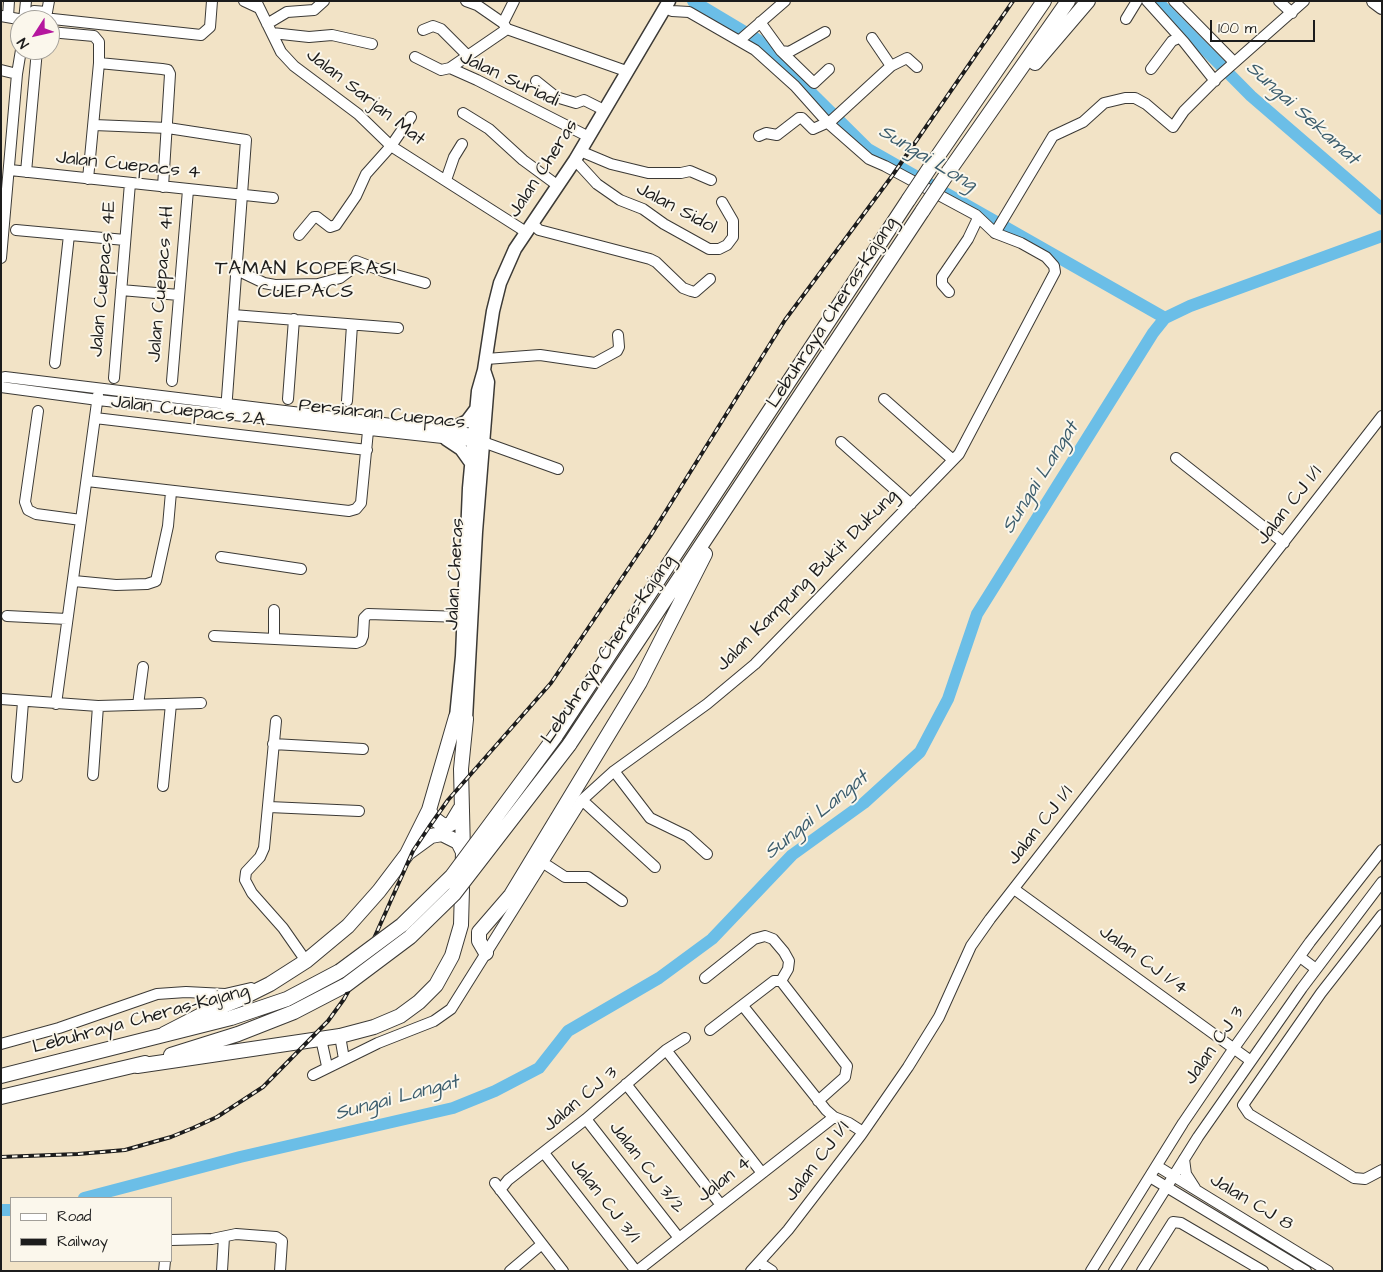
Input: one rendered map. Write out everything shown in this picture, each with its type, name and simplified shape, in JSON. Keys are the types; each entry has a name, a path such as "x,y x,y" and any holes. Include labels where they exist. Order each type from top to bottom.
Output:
{"highway":[{"name":"Lebuhraya Cheras–Kajang","path":"1,1076 231,1018 287,998 340,971 402,925 452,876 555,738 933,162 1044,1"},
{"name":"Lebuhraya Cheras–Kajang","path":"1,1097 137,1066 238,1034 294,1012 346,985 410,937 454,894 569,745 949,171 1068,1"},
{"path":"997,103 1019,83 1088,1"},
{"path":"1374,1 1382,7"},
{"path":"486,953 479,942 479,932 511,895 640,682 734,495"},
{"path":"137,1066 196,1059 340,1036 374,1027 400,1016 419,1002 436,985 452,956 461,925 461,718"},
{"path":"164,1034 205,1012 238,1000 270,984 306,961 348,926 379,891 407,854 429,810 461,718"},
{"path":"429,810 433,818 444,826 451,824 460,809"},
{"path":"407,854 432,836 442,834 458,842 462,852"}],"main road":[{"name":"Jalan Cheras","path":"461,718 479,381 485,365 493,311 500,283 515,250 589,137 626,71 667,5"},
{"name":"Jalan Cheras","path":"461,718 471,463 488,382 485,365"},
{"path":"471,463 467,455 447,435 467,421 477,407"}],"street":[{"path":"4,16 9,1"},
{"path":"60,18 201,35 210,27 212,1"},
{"path":"244,1 257,4"},
{"path":"270,29 287,12 314,10 324,1"},
{"path":"466,1 477,5 505,26 626,71"},
{"path":"450,68 505,26 514,1"},
{"path":"742,38 785,1"},
{"path":"1126,19 1137,1"},
{"path":"1147,1 1216,79"},
{"path":"1174,1 1234,62"},
{"path":"1279,1 1292,12"},
{"path":"667,5 672,11 689,12 742,38 766,58 869,159 978,218 996,231 1053,136 1083,122 1104,103 1112,100 1135,98 1146,104 1173,127 1184,111 1216,79 1304,1"},
{"name":"Jalan Sarjan Mat","path":"257,4 281,52 294,66 358,114 391,146 446,180 529,227 650,259 656,262 683,288 691,291 695,292 710,278"},
{"path":"759,23 781,51 814,83 829,69"},
{"path":"423,30 433,26 441,29 467,55"},
{"path":"270,29 309,36 332,35 372,44"},
{"path":"781,51 789,52 825,32"},
{"path":"60,33 97,38 99,63 88,179"},
{"path":"872,38 891,66"},
{"path":"1151,69 1172,41 1179,38"},
{"name":"Jalan Suriadi","path":"415,57 441,70 450,68 589,137"},
{"path":"759,136 766,133 777,135 799,118 802,118 814,129 830,122 891,66 907,58 917,67"},
{"path":"1,258 19,60"},
{"path":"26,172 36,60"},
{"path":"99,63 168,70 170,74 168,128 163,187"},
{"path":"1,71 17,74"},
{"path":"536,81 556,97 576,103 584,100 604,110"},
{"path":"463,113 489,129 523,160 557,185"},
{"path":"299,236 314,217 317,217 330,227 336,224 356,196 366,174 391,146 411,117"},
{"path":"94,125 168,128 246,140 226,410"},
{"path":"446,180 454,157 462,144"},
{"path":"577,155 648,173 681,173 690,171 711,180"},
{"name":"Jalan Sidol","path":"577,155 597,184 620,200 643,209 664,224 709,249 719,249 728,245 733,237 734,221 722,202"},
{"name":"Jalan Cuepacs 4","path":"10,170 273,198"},
{"name":"Jalan Cuepacs 4E","path":"114,378 130,183"},
{"name":"Jalan Cuepacs 4H","path":"172,381 188,190"},
{"path":"949,292 942,284 942,277 968,239 978,218"},
{"path":"16,230 125,240"},
{"name":"Jalan Kampung Bukit Dukung","path":"313,1075 328,1066 434,1022 451,1009 582,800 614,771 707,704 755,664 959,454 1055,272 1054,266 1046,258 996,231"},
{"path":"56,363 69,235"},
{"path":"237,270 264,283 318,284 340,278 348,272 356,261 385,272 426,283"},
{"path":"122,290 179,295"},
{"path":"234,315 398,328"},
{"path":"288,399 294,319"},
{"path":"347,402 352,325"},
{"path":"485,365 540,355 594,363 617,351 619,347 618,335"},
{"name":"Persiaran Cuepacs","path":"1,378 5,377 98,395"},
{"name":"Persiaran Cuepacs","path":"1,387 98,395 447,435 477,440 558,469"},
{"path":"56,704 98,395"},
{"path":"884,399 953,460"},
{"name":"Persiaran Cuepacs","path":"226,410 368,431 447,435"},
{"path":"38,411 25,502 28,510 36,514 81,520"},
{"name":"Jalan CJ 1/1","path":"751,1271 760,1264 863,1132 939,1018 976,939 1382,416"},
{"name":"Jalan Cuepacs 2A","path":"95,418 367,450"},
{"path":"87,481 349,511 356,509 360,504 368,431"},
{"path":"841,442 911,504"},
{"path":"1176,458 1284,543"},
{"path":"74,581 116,585 147,584 156,581 168,526 171,492"},
{"path":"221,557 301,569"},
{"path":"274,610 274,638"},
{"path":"214,636 356,643 361,641 364,618 368,614 464,617"},
{"path":"7,616 67,619"},
{"path":"138,705 143,667"},
{"path":"1,699 98,706 201,703"},
{"path":"17,777 23,702"},
{"path":"163,786 172,704"},
{"path":"93,775 98,706"},
{"path":"276,721 264,848 260,857 246,872 245,880 252,893 283,928 306,961"},
{"path":"273,744 363,749"},
{"path":"614,771 650,818 687,836 706,854"},
{"path":"582,800 655,867"},
{"path":"269,807 359,811"},
{"name":"Jalan CJ 3","path":"1091,1271 1150,1176 1234,1048 1300,957 1382,850"},
{"path":"542,862 564,876 588,877 622,901"},
{"name":"Jalan CJ 3","path":"1114,1271 1184,1159 1251,1061 1316,969 1382,882"},
{"name":"Jalan CJ 1/4","path":"1014,889 1251,1061"},
{"path":"1382,915 1321,993 1243,1104 1249,1114 1354,1178 1365,1179 1382,1170"},
{"path":"705,978 754,939 765,936 773,939 789,961 788,969 782,981"},
{"path":"1300,957 1316,969"},
{"path":"710,1030 774,981 782,981"},
{"path":"782,981 847,1066 845,1077 818,1101"},
{"path":"1,1044 168,992 225,994 270,984"},
{"path":"742,1006 818,1101 834,1117 850,1123 863,1132"},
{"path":"340,1036 344,1059"},
{"name":"Jalan CJ 3","path":"542,1244 498,1187 586,1119 666,1050 685,1038"},
{"path":"321,1039 328,1066"},
{"path":"666,1050 762,1173"},
{"path":"626,1084 721,1205"},
{"name":"Jalan 4","path":"636,1271 834,1117"},
{"name":"Jalan CJ 3/2","path":"586,1119 679,1238"},
{"name":"Jalan CJ 3/1","path":"544,1153 636,1271"},
{"path":"1184,1159 1186,1174 1196,1190"},
{"name":"Jalan CJ 8","path":"1157,1166 1328,1271"},
{"name":"Jalan CJ 8","path":"1150,1176 1306,1271"},
{"path":"1155,1206 1167,1199 1184,1197"},
{"path":"1142,1271 1173,1222 1181,1223 1263,1271"},
{"path":"172,1240 247,1234 280,1238 280,1271"},
{"path":"222,1271 224,1237"},
{"path":"510,1271 542,1244 563,1271"},
{"path":"760,1264 772,1271"}],"waterway":[{"name":"Sungai Long","path":"693,1 758,40 868,149 1165,318"},
{"name":"Sungai Sekamat","path":"1157,1 1251,96 1382,209"},
{"name":"Sungai Langat","path":"88,1197 240,1157 453,1108 495,1091 539,1068 568,1031 659,978 712,939 792,855 864,803 920,752 948,699 977,614 1153,333 1165,318 1190,306 1382,236"},
{"name":"Sungai Langat","path":"1,1210 10,1210"}],"railway":[{"path":"1,1157 125,1150 171,1137 193,1128 217,1117 263,1087 328,1021 344,999 359,972 413,851 429,827 448,800 551,683 651,535 785,320 892,176 1013,1"}],"district":[{"name":"TAMAN KOPERASI CUEPACS","path":"306,282"}]}
